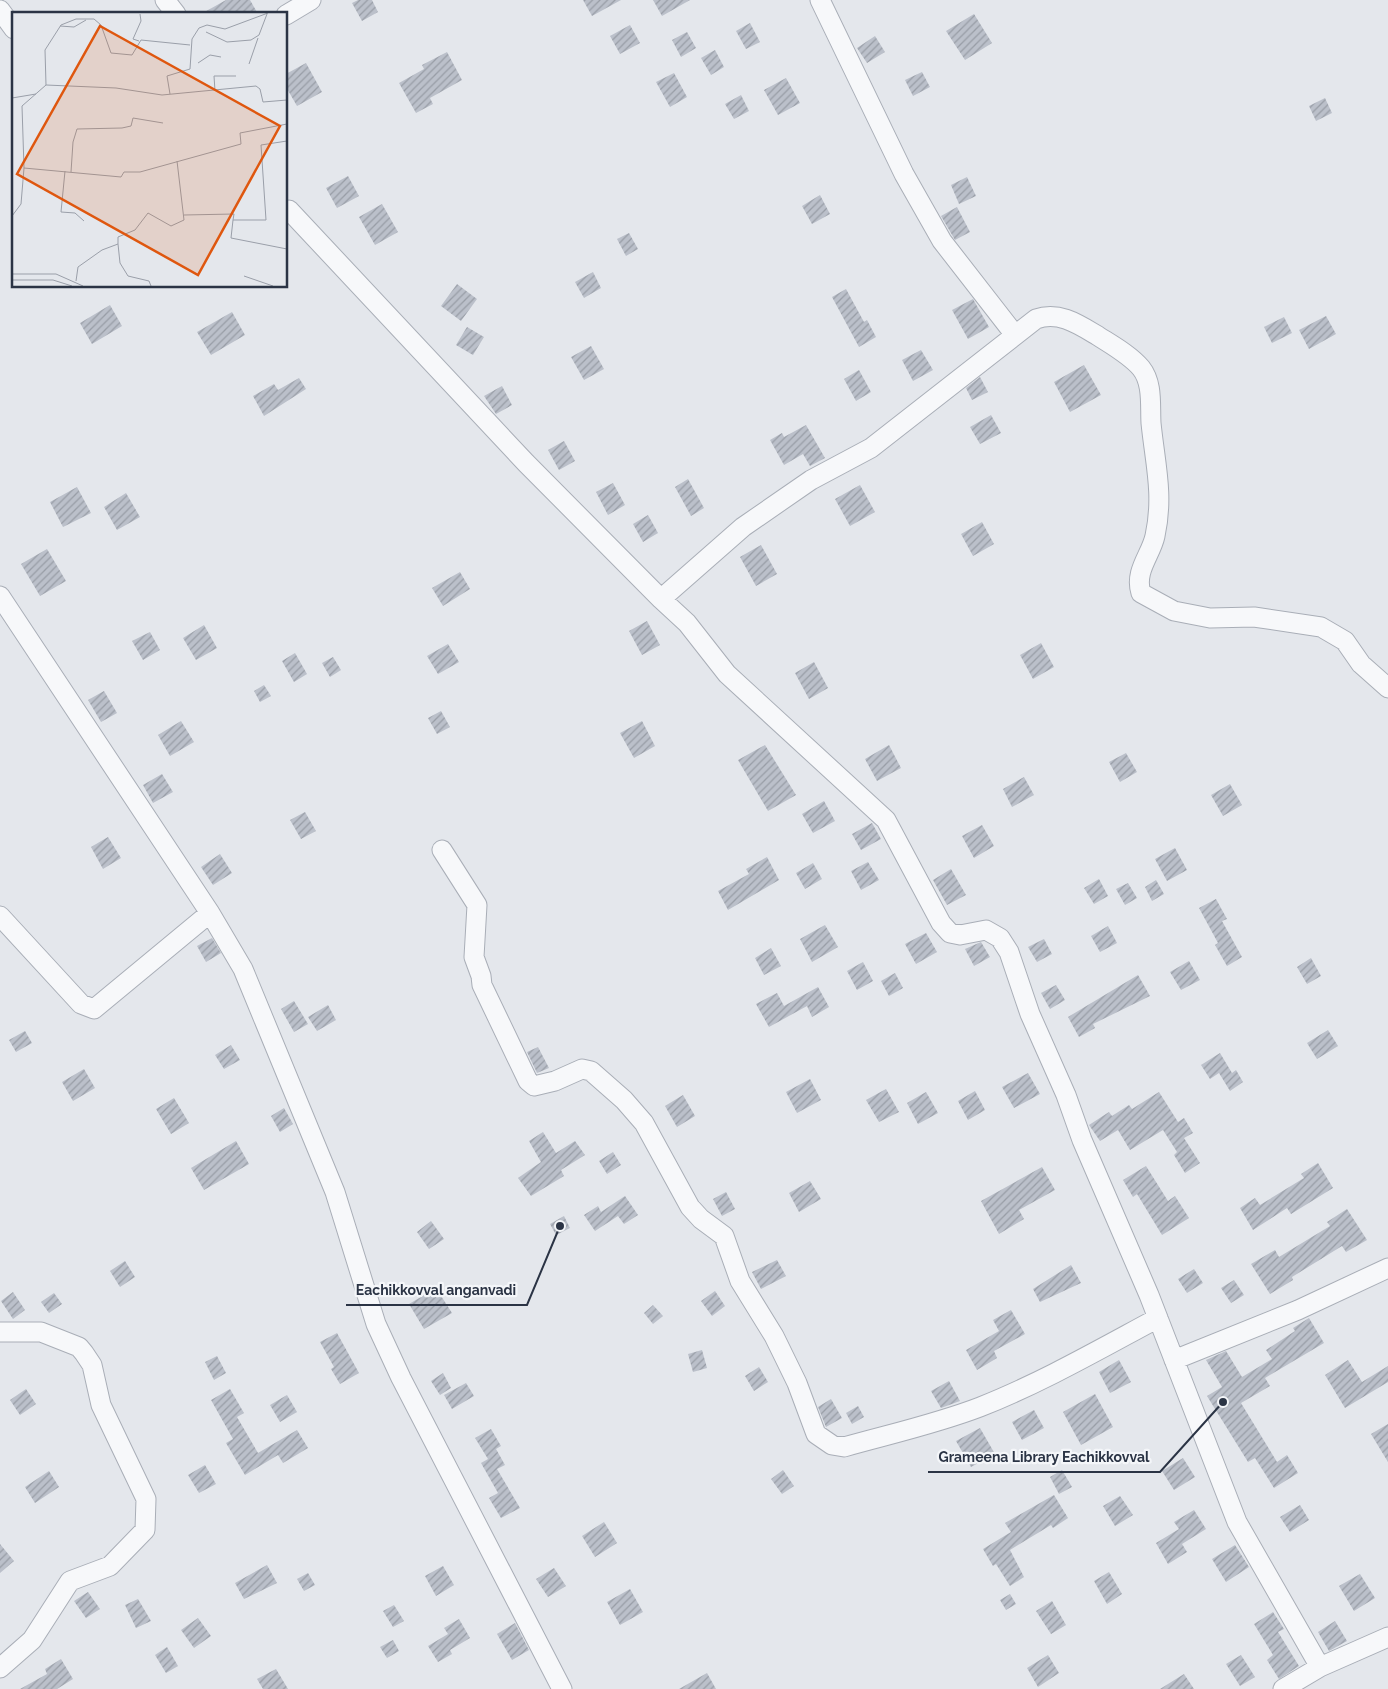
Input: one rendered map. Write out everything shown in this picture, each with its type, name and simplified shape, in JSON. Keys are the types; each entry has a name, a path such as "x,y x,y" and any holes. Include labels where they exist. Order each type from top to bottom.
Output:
{"street":[{"path":"165,0 174,12"},
{"path":"288,14 311,0"},
{"path":"820,0 904,174 942,241 1015,335"},
{"path":"0,10 12,27"},
{"path":"288,211 526,463 661,599 687,622 727,674 886,820 941,922 950,933 960,935 986,930 1000,938 1009,952 1030,1014 1066,1095 1082,1140 1158,1318 1237,1522 1320,1667"},
{"path":"661,599 743,527 812,480 871,448 1036,319 1048,315 1076,323 1117,348 1141,368 1149,386 1160,492 1154,539 1143,564 1138,586 1140,593 1165,607 1183,613 1210,618 1254,616 1321,627 1345,642 1362,664 1388,688"},
{"path":"2,603 210,913 243,969 335,1192 376,1324 401,1378 562,1689"},
{"path":"442,850 477,905 474,957 481,976 482,985 528,1082 534,1086 544,1085 582,1069 592,1071 624,1100 644,1123 690,1207 701,1219 724,1236 740,1281 774,1336 797,1383 812,1426 816,1434 824,1440 832,1445 844,1447 947,1419 1047,1376 1158,1318"},
{"path":"0,916 81,1004 94,1009 210,913"},
{"path":"1174,1360 1298,1310 1388,1268"},
{"path":"0,1332 41,1332 79,1347 92,1365 101,1405 146,1500 145,1530 110,1566 70,1580 32,1640 0,1668"},
{"path":"1283,1689 1320,1667 1388,1636"}],"building":[{"path":"226,0 250,0 257,12 205,12"},
{"path":"358,0 372,0 378,12 362,21 352,3"},
{"path":"583,0 621,0 592,16"},
{"path":"653,0 690,0 662,16"},
{"path":"974,14 992,43 965,60 946,31"},
{"path":"750,23 760,42 746,49 736,31"},
{"path":"630,25 640,43 620,54 610,36"},
{"path":"687,32 696,48 681,57 672,40"},
{"path":"875,36 885,52 867,63 857,48"},
{"path":"715,50 724,67 711,75 701,58"},
{"path":"447,52 462,80 430,98 433,104 416,113 399,83 424,69 422,65"},
{"path":"306,63 322,92 297,106 288,90 288,73"},
{"path":"922,72 930,87 913,96 905,80"},
{"path":"674,73 687,97 670,107 656,82"},
{"path":"786,78 800,103 778,115 764,90"},
{"path":"741,95 749,111 734,119 725,104"},
{"path":"1325,98 1332,113 1316,121 1309,106"},
{"path":"348,176 359,196 337,208 326,188"},
{"path":"967,177 976,196 959,204 951,185"},
{"path":"820,195 830,214 812,224 802,206"},
{"path":"382,204 398,232 375,245 359,217"},
{"path":"957,207 970,232 955,240 941,216"},
{"path":"629,233 638,249 626,256 617,239"},
{"path":"593,272 601,288 584,298 575,282"},
{"path":"457,284 477,299 461,321 441,306"},
{"path":"846,289 864,322 867,320 876,337 859,347 832,297"},
{"path":"973,299 989,327 968,339 952,310"},
{"path":"110,305 122,326 92,344 80,323"},
{"path":"232,312 245,335 211,355 197,332"},
{"path":"1326,316 1336,334 1309,349 1299,330"},
{"path":"1284,317 1292,333 1272,343 1264,327"},
{"path":"467,327 484,337 473,355 456,345"},
{"path":"591,346 604,369 584,380 571,357"},
{"path":"921,350 933,370 913,381 902,360"},
{"path":"1084,365 1101,395 1070,412 1054,382"},
{"path":"859,370 871,392 856,401 844,379"},
{"path":"980,377 988,392 972,400 966,388"},
{"path":"299,378 306,389 264,416 253,396 274,384 278,390"},
{"path":"502,386 512,405 496,414 484,396"},
{"path":"991,415 1001,433 980,444 970,427"},
{"path":"806,425 825,458 810,466 803,454 784,465 770,440 782,433 784,437"},
{"path":"564,441 575,461 559,470 548,450"},
{"path":"688,479 704,508 691,516 675,487"},
{"path":"613,483 625,505 608,515 596,492"},
{"path":"860,485 875,512 850,526 835,499"},
{"path":"77,487 91,513 63,527 50,502"},
{"path":"126,493 140,517 117,530 104,507"},
{"path":"648,515 658,533 643,542 633,524"},
{"path":"982,522 994,544 973,556 961,534"},
{"path":"761,545 777,574 756,586 740,557"},
{"path":"47,549 66,581 40,596 21,564"},
{"path":"460,572 470,589 443,606 432,588"},
{"path":"647,621 660,645 642,655 629,631"},
{"path":"204,625 217,648 196,660 183,638"},
{"path":"150,632 160,650 143,660 132,641"},
{"path":"1041,643 1054,667 1033,679 1020,655"},
{"path":"448,644 459,662 438,674 427,656"},
{"path":"295,653 307,674 294,682 282,661"},
{"path":"333,657 341,670 330,677 322,663"},
{"path":"814,662 828,688 809,699 795,673"},
{"path":"264,685 271,696 260,702 254,691"},
{"path":"104,691 117,713 101,722 88,700"},
{"path":"441,711 450,727 437,734 428,718"},
{"path":"181,721 194,742 170,756 158,735"},
{"path":"642,721 655,746 634,758 620,733"},
{"path":"765,745 796,795 768,811 738,760"},
{"path":"889,745 901,768 877,781 865,759"},
{"path":"1126,753 1137,772 1120,782 1109,762"},
{"path":"162,774 173,792 153,803 143,785"},
{"path":"1024,777 1034,795 1012,807 1003,789"},
{"path":"1230,784 1242,805 1223,816 1211,795"},
{"path":"824,801 835,821 813,833 802,814"},
{"path":"305,812 316,831 301,839 290,820"},
{"path":"872,823 881,839 861,850 852,834"},
{"path":"982,825 994,846 974,858 962,836"},
{"path":"108,837 121,858 103,869 91,847"},
{"path":"1175,848 1187,870 1167,881 1155,859"},
{"path":"220,854 232,873 213,885 201,867"},
{"path":"767,857 779,880 728,910 718,891 749,874 746,869"},
{"path":"868,862 879,880 861,890 851,871"},
{"path":"813,863 822,879 805,889 796,873"},
{"path":"951,869 966,895 947,905 933,880"},
{"path":"1099,879 1108,896 1094,904 1084,888"},
{"path":"1156,880 1164,894 1152,901 1145,887"},
{"path":"1128,883 1137,898 1125,905 1116,889"},
{"path":"1216,899 1227,919 1222,921 1242,957 1227,966 1215,945 1218,943 1199,908"},
{"path":"825,925 838,947 812,962 800,939"},
{"path":"1108,926 1117,943 1100,952 1091,936"},
{"path":"926,933 937,952 916,964 905,944"},
{"path":"212,938 221,953 206,962 197,946"},
{"path":"1044,939 1052,954 1037,962 1028,947"},
{"path":"981,942 990,957 974,966 965,949"},
{"path":"771,948 781,966 764,975 755,958"},
{"path":"1311,958 1321,976 1307,984 1297,967"},
{"path":"1189,961 1200,980 1181,990 1170,972"},
{"path":"863,962 873,981 857,990 847,971"},
{"path":"895,973 903,988 889,996 881,981"},
{"path":"1138,975 1150,996 1093,1024 1095,1028 1079,1037 1068,1017"},
{"path":"1056,985 1065,1000 1050,1009 1041,993"},
{"path":"818,987 829,1007 812,1017 807,1006 769,1027 756,1004 777,993 784,1006"},
{"path":"294,1001 308,1024 294,1032 281,1009"},
{"path":"328,1005 336,1020 317,1031 308,1017"},
{"path":"1328,1030 1338,1046 1317,1059 1307,1043"},
{"path":"25,1031 32,1043 16,1052 9,1040"},
{"path":"231,1045 240,1060 224,1069 215,1055"},
{"path":"538,1047 549,1068 537,1073 527,1052"},
{"path":"1220,1053 1232,1073 1236,1070 1243,1082 1230,1091 1219,1073 1210,1079 1201,1065"},
{"path":"84,1069 95,1088 73,1101 62,1082"},
{"path":"1028,1073 1040,1094 1014,1108 1002,1087"},
{"path":"810,1079 821,1100 797,1113 786,1092"},
{"path":"886,1089 899,1112 879,1122 866,1100"},
{"path":"975,1091 985,1110 968,1120 958,1101"},
{"path":"926,1092 938,1113 918,1124 907,1103"},
{"path":"1159,1092 1178,1122 1184,1118 1193,1133 1184,1138 1200,1163 1185,1173 1174,1155 1177,1152 1163,1130 1130,1150 1118,1130 1100,1141 1089,1125 1109,1112 1112,1116 1129,1105 1132,1109"},
{"path":"683,1095 695,1116 677,1127 665,1106"},
{"path":"174,1098 189,1123 171,1134 156,1109"},
{"path":"284,1108 293,1124 280,1132 271,1116"},
{"path":"543,1132 556,1153 575,1141 585,1155 561,1170 564,1176 531,1196 518,1178 541,1162 529,1141"},
{"path":"236,1141 249,1164 204,1190 191,1168"},
{"path":"613,1152 621,1165 607,1174 599,1161"},
{"path":"1318,1163 1333,1188 1291,1214 1287,1208 1253,1230 1240,1208 1255,1198 1260,1205 1304,1178 1301,1174"},
{"path":"1146,1166 1168,1201 1175,1196 1189,1218 1162,1235 1137,1194 1133,1197 1123,1180"},
{"path":"1042,1167 1055,1190 1019,1210 1024,1219 999,1234 981,1201"},
{"path":"810,1181 821,1199 799,1212 789,1193"},
{"path":"726,1192 735,1209 722,1216 713,1199"},
{"path":"625,1196 638,1215 624,1224 618,1216 595,1231 584,1215 598,1206 601,1212"},
{"path":"1347,1209 1367,1240 1346,1252 1342,1246 1292,1277 1293,1280 1270,1294 1251,1264 1275,1250 1279,1257 1330,1226 1327,1222"},
{"path":"564,1216 570,1228 556,1235 550,1224"},
{"path":"431,1221 444,1239 429,1249 417,1232"},
{"path":"777,1260 786,1276 761,1289 752,1272"},
{"path":"125,1261 135,1277 120,1287 110,1271"},
{"path":"1071,1265 1081,1283 1040,1302 1033,1289"},
{"path":"1194,1269 1203,1283 1187,1293 1178,1279"},
{"path":"1234,1280 1244,1295 1231,1303 1221,1288"},
{"path":"436,1288 452,1313 424,1329 409,1304"},
{"path":"715,1291 725,1306 712,1316 701,1301"},
{"path":"13,1292 25,1310 13,1319 1,1301"},
{"path":"54,1293 62,1304 49,1313 41,1302"},
{"path":"653,1305 663,1316 653,1324 644,1313"},
{"path":"1011,1310 1025,1334 994,1351 997,1358 977,1370 966,1350 999,1331 993,1320"},
{"path":"1309,1318 1324,1343 1265,1378 1270,1386 1241,1403 1277,1462 1287,1455 1298,1473 1274,1488 1255,1458 1248,1462 1207,1396 1222,1387 1206,1360 1226,1351 1242,1377 1272,1359 1266,1350 1295,1331 1293,1328"},
{"path":"337,1333 359,1373 340,1384 331,1369 334,1367 320,1342"},
{"path":"702,1350 707,1368 693,1372 688,1354"},
{"path":"217,1356 226,1373 214,1380 205,1362"},
{"path":"1119,1360 1131,1382 1110,1393 1099,1372"},
{"path":"1348,1360 1362,1382 1388,1366 1388,1382 1345,1408 1325,1375"},
{"path":"759,1367 768,1382 754,1391 745,1376"},
{"path":"443,1373 451,1388 440,1395 431,1381"},
{"path":"949,1381 960,1401 941,1408 931,1391"},
{"path":"466,1383 474,1396 452,1409 444,1395"},
{"path":"26,1389 36,1404 20,1415 10,1400"},
{"path":"230,1389 244,1413 237,1417 258,1453 297,1430 308,1448 283,1463 278,1455 245,1475 226,1443 233,1439 211,1400"},
{"path":"1095,1394 1113,1427 1081,1445 1063,1412"},
{"path":"287,1395 297,1412 280,1422 270,1405"},
{"path":"831,1399 842,1418 826,1427 818,1407"},
{"path":"858,1406 864,1417 852,1424 846,1413"},
{"path":"1034,1410 1044,1428 1022,1440 1012,1422"},
{"path":"1388,1424 1388,1462 1371,1434"},
{"path":"980,1428 995,1454 971,1467 956,1441"},
{"path":"491,1429 501,1446 496,1449 505,1465 497,1469 520,1508 501,1518 489,1498 498,1493 481,1463 488,1459 475,1438"},
{"path":"1183,1458 1195,1477 1174,1490 1162,1471"},
{"path":"205,1465 216,1484 199,1493 188,1475"},
{"path":"783,1470 794,1486 782,1494 771,1479"},
{"path":"1062,1470 1072,1487 1059,1494 1050,1477"},
{"path":"49,1471 59,1487 35,1503 25,1487"},
{"path":"1054,1495 1068,1518 1053,1528 1051,1525 1010,1550 1024,1577 1010,1586 996,1564 993,1566 983,1549 1011,1532 1005,1523"},
{"path":"1120,1496 1133,1515 1115,1526 1103,1506"},
{"path":"1300,1505 1309,1520 1290,1532 1280,1517"},
{"path":"1194,1510 1206,1529 1182,1544 1187,1552 1168,1564 1156,1543 1179,1529 1174,1522"},
{"path":"604,1522 617,1543 595,1557 582,1536"},
{"path":"0,1544 14,1561 0,1573"},
{"path":"1235,1545 1249,1567 1226,1582 1212,1559"},
{"path":"267,1565 277,1583 244,1599 235,1583"},
{"path":"443,1566 454,1585 436,1596 425,1576"},
{"path":"554,1568 566,1586 548,1597 536,1579"},
{"path":"1109,1572 1122,1594 1107,1604 1094,1581"},
{"path":"308,1573 315,1585 304,1591 297,1579"},
{"path":"1360,1574 1375,1598 1354,1611 1339,1586"},
{"path":"630,1589 643,1612 620,1625 607,1602"},
{"path":"88,1592 100,1609 86,1618 74,1601"},
{"path":"1010,1594 1016,1604 1006,1610 1000,1600"},
{"path":"138,1599 151,1621 136,1628 125,1605"},
{"path":"1052,1601 1066,1625 1051,1634 1036,1611"},
{"path":"394,1605 404,1621 393,1627 383,1611"},
{"path":"1273,1612 1284,1629 1278,1632 1299,1666 1279,1679 1267,1660 1273,1655 1254,1624"},
{"path":"198,1618 211,1636 194,1648 181,1630"},
{"path":"459,1619 470,1638 450,1650 452,1654 438,1662 428,1646 448,1634 444,1628"},
{"path":"1335,1621 1347,1641 1329,1651 1318,1632"},
{"path":"515,1623 529,1650 512,1660 497,1634"},
{"path":"393,1640 399,1651 387,1658 380,1647"},
{"path":"167,1647 178,1666 166,1673 155,1655"},
{"path":"1048,1655 1059,1673 1038,1687 1027,1668"},
{"path":"1241,1655 1255,1677 1240,1686 1226,1664"},
{"path":"61,1659 73,1679 57,1689 20,1689 47,1674 45,1669"},
{"path":"276,1669 288,1689 263,1689 257,1679"},
{"path":"707,1673 716,1689 679,1689"},
{"path":"1184,1674 1194,1689 1160,1689"}],"place":[{"name":"Eachikkovval anganvadi","path":"560,1226"},
{"name":"Grameena Library Eachikkovval","path":"1223,1402"}]}
